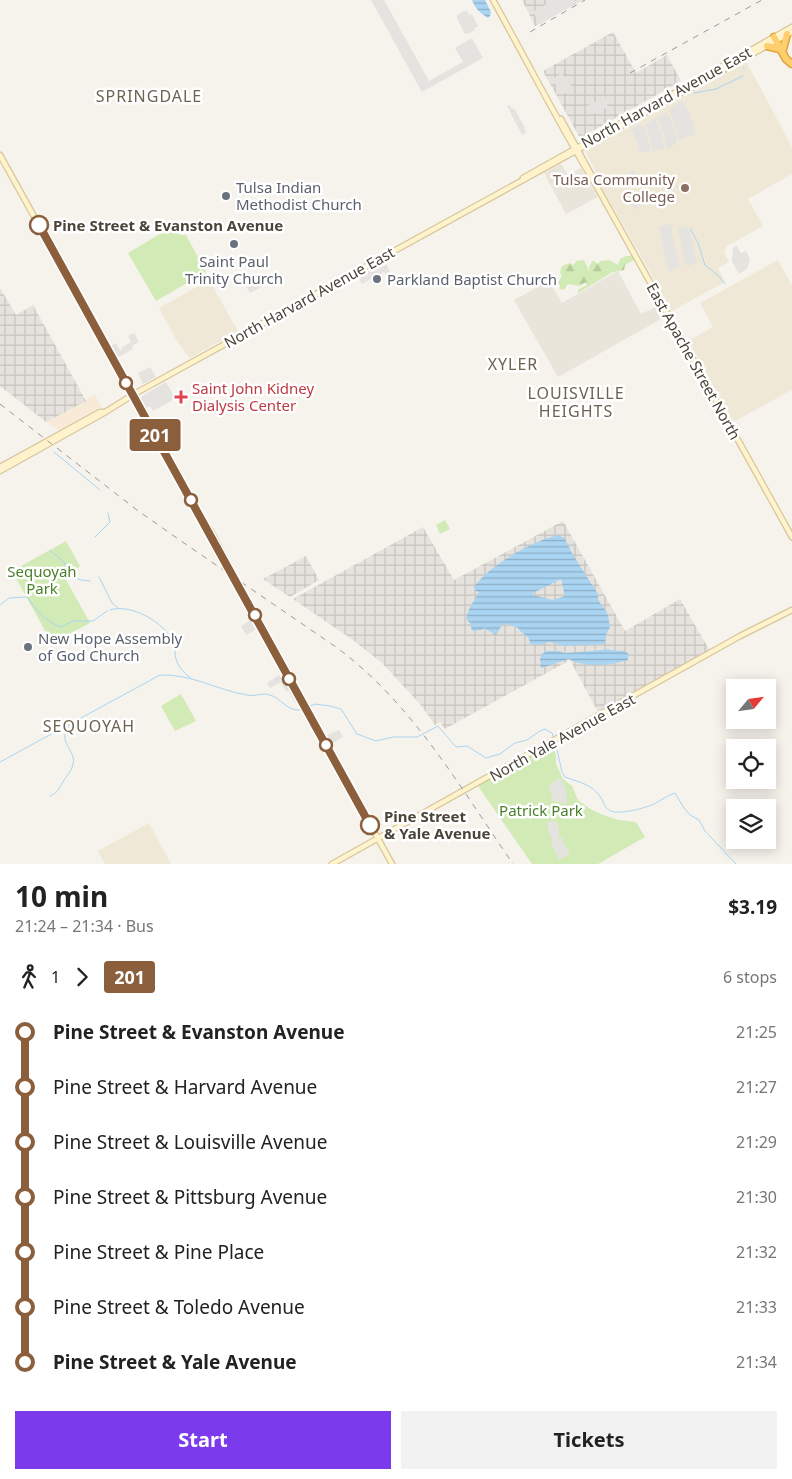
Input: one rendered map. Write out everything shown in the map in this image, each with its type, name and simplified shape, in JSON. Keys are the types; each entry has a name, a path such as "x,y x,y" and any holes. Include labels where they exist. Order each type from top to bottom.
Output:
{"highway":[{"path":"782,49 790,33"},
{"path":"776,38 792,62"},
{"path":"767,46 775,46 782,49"}],"main road":[{"name":"East Apache Street North","path":"493,0 792,537"},
{"name":"North Harvard Avenue East","path":"687,88 792,27"},
{"name":"North Harvard Avenue East","path":"0,469 516,183 621,122 767,46 776,38 790,33"},
{"path":"0,155 392,864"},
{"name":"North Yale Avenue East","path":"332,864 740,636 792,610"}],"shaded area":[{"path":"371,0 384,0 429,81 463,62 455,48 472,38 483,58 422,92"},
{"path":"522,0 583,0 535,26"},
{"path":"553,0 580,1 540,24 533,12"},
{"path":"466,10 470,15 472,14 478,26 468,34 465,34 457,18 457,15"},
{"path":"613,32 636,73 667,55 681,81 580,138 543,71"},
{"name":"Tulsa Community College","path":"746,61 792,147 792,174 748,199 763,226 727,246 724,253 729,262 718,268 725,282 672,311 596,177 595,170 585,151"},
{"path":"561,74 566,77 573,89 561,95 552,79"},
{"path":"605,96 608,107 594,114 591,112 587,106"},
{"path":"682,101 691,117 689,118 691,118 695,134 679,140 669,108"},
{"path":"510,105 512,109 514,108 525,128 526,133 522,135 507,106"},
{"path":"667,112 673,125 677,142 672,147 666,148 664,134 657,118"},
{"path":"655,118 661,132 664,149 653,151 645,125"},
{"path":"640,124 646,132 651,151 639,152 637,141 631,129"},
{"path":"561,164 568,175 581,168 598,197 566,214 544,173"},
{"path":"633,170 637,175 630,178 627,184 621,182 625,175"},
{"path":"628,196 633,201 640,203 638,209 629,205 623,199"},
{"path":"671,224 680,267 670,271 668,270 664,254 659,226"},
{"path":"688,227 697,263 688,266 683,256 678,228"},
{"path":"736,245 741,253 746,251 750,259 747,269 739,274 732,261 733,248"},
{"path":"778,260 792,286 792,390 735,421 732,420 715,388 713,388 688,341 713,327 700,303"},
{"path":"385,262 395,281 391,283 384,272 362,284 358,277"},
{"path":"618,271 641,314 655,307 661,319 558,377 514,300 549,281 562,303"},
{"path":"260,278 264,286 250,293 246,286"},
{"path":"209,280 238,331 190,358 177,341 159,308"},
{"path":"0,288 16,315 33,305 86,401 46,422 0,386"},
{"path":"134,333 139,342 132,346 133,349 117,358 111,346 116,343 120,350 122,350 121,348 131,342 128,336"},
{"path":"150,367 156,377 143,384 138,373"},
{"path":"166,382 174,396 173,400 153,411 150,406 146,408 141,400 142,396"},
{"path":"95,395 102,407 60,431 46,422"},
{"path":"140,418 151,439 141,444 138,439 145,435 135,420"},
{"path":"563,521 625,631 680,599 710,651 598,712 570,660 445,729 440,722 435,725 420,704 382,663 353,640 293,599 423,527 454,580"},
{"path":"306,556 319,580 290,597 263,579"},
{"path":"251,620 255,630 246,635 241,626"},
{"path":"279,675 281,678 284,676 298,702 295,703 289,691 286,692 281,682 270,688 267,683"},
{"path":"339,730 343,737 332,744 327,735"},
{"path":"560,777 566,789 567,804 553,801 549,786"},
{"path":"557,821 560,834 558,835 570,854 559,860 551,843 553,842 548,831 547,822"},
{"path":"149,823 171,864 105,864 98,851"}],"green space":[{"path":"175,225 180,235 186,235 206,272 156,301 128,253"},
{"path":"632,256 634,260 625,265 624,270 613,272 578,293 578,290 587,285 586,282 580,286 568,284 564,290 560,289 559,281 562,275 560,273 562,266 570,263 574,265 576,261 584,260 590,273 589,267 593,260 598,264 600,261 609,260 618,265 620,259"},
{"path":"445,520 450,529 440,534 436,525"},
{"name":"Sequoyah Park","path":"66,541 80,566 65,578 90,623 52,643 12,571"},
{"path":"181,694 196,721 175,731 161,706"},
{"name":"Patrick Park","path":"550,744 556,754 556,764 563,779 572,786 578,800 592,810 606,816 636,822 645,837 598,864 532,864 478,786"}],"water":[{"path":"472,0 485,0 491,12 488,18 480,12"},
{"path":"559,535 565,539 598,594 600,602 608,615 610,627 606,635 605,644 566,646 549,642 540,645 530,644 529,639 518,628 507,624 502,625 496,635 484,628 472,631 470,623 466,619 469,609 479,592 474,587 480,579 512,555","holes":["561,579 565,596 553,600 533,595 533,593"]},
{"path":"607,649 628,653 628,660 590,665 569,659 541,668 540,659 542,654 547,651 560,651 564,653"}],"waterway":[{"path":"694,93 716,89 743,76"},
{"path":"690,228 698,243 705,265 719,276 725,284"},
{"path":"54,452 100,490"},
{"path":"95,537 110,522 108,513"},
{"path":"50,551 62,560 74,577 90,581"},
{"path":"99,577 112,603 118,608"},
{"path":"0,605 9,598 27,597 45,619 61,627 73,621 93,621 107,611"},
{"path":"110,610 127,609 137,612 162,627 174,642 176,660 191,678"},
{"path":"0,762 160,675 183,677 247,695 267,694 275,697 290,708 304,709"},
{"path":"308,707 315,704 341,709 357,734 376,741 393,737 417,737 438,726 456,747 467,746 486,758 500,754 515,743 527,740 545,729 552,733 554,738"},
{"path":"50,796 58,790 72,767 72,754 65,741 66,730 70,724"},
{"path":"555,741 562,772 565,777 585,784 594,790 609,810 624,812 638,809 654,804 675,793 690,815 699,820 705,831 736,864"}],"railway":[{"path":"530,32 585,0"},
{"path":"630,73 762,0"},
{"path":"0,404 137,510 336,647 363,669 388,694 433,748 513,864"}],"bus line":[{"name":"201","path":"39,225 370,825"}],"place":[{"name":"Tulsa Community College","path":"685,188"},
{"name":"Tulsa Indian Methodist Church","path":"226,196"},
{"name":"Pine Street & Evanston Avenue","path":"39,225"},
{"name":"Saint Paul Trinity Church","path":"234,244"},
{"name":"Parkland Baptist Church","path":"377,279"},
{"name":"Saint John Kidney Dialysis Center","path":"181,397"},
{"name":"New Hope Assembly of God Church","path":"28,647"},
{"name":"Pine Street & Yale Avenue","path":"370,825"}],"district":[{"name":"SPRINGDALE","path":"149,96"},
{"name":"XYLER","path":"513,364"},
{"name":"LOUISVILLE HEIGHTS","path":"576,402"},
{"name":"SEQUOYAH","path":"89,726"}]}
